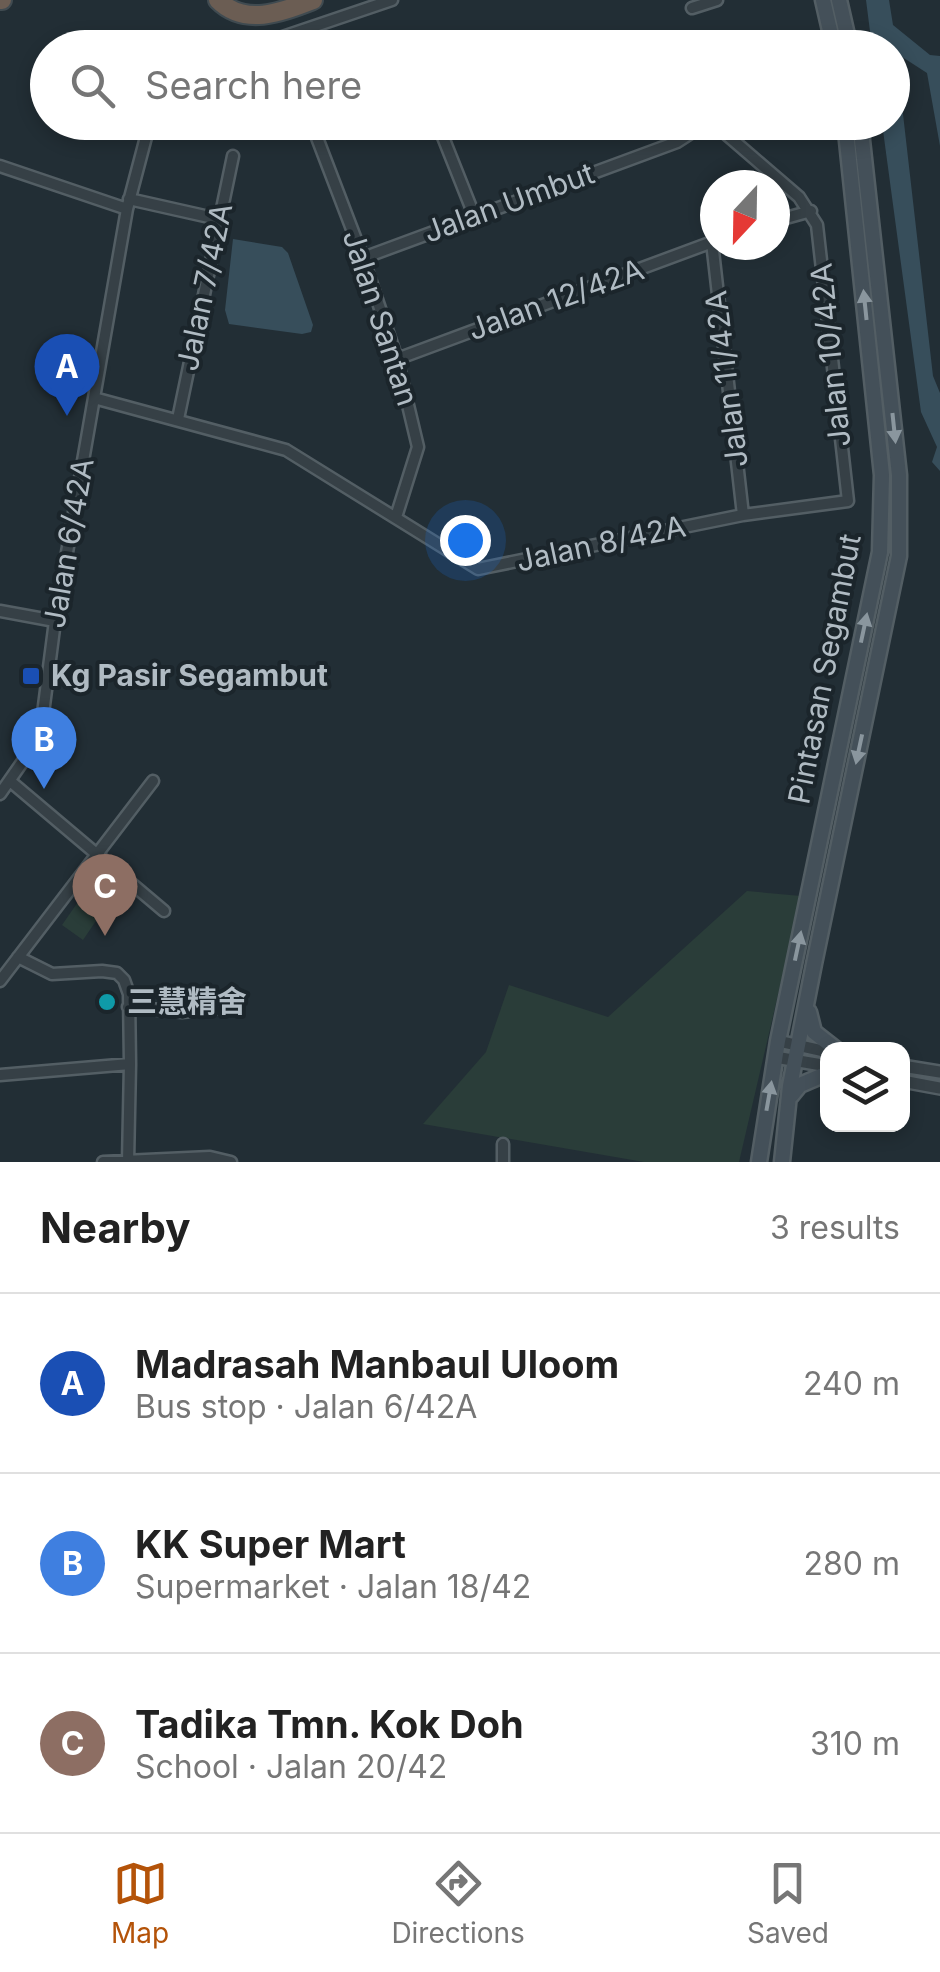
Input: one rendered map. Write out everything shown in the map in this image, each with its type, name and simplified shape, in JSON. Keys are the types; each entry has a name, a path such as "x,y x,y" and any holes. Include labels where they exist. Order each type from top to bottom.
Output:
{"highway":[{"path":"218,0 241,14 263,16 314,0"}],"main road":[{"path":"824,0 830,30"},
{"path":"839,0 846,30"},
{"name":"Pintasan Segambut","path":"759,1162 778,1041 880,552 883,514 869,340 846,140"},
{"name":"Pintasan Segambut","path":"782,1162 797,1053 899,556 902,512 862,140"},
{"path":"809,991 809,1020 814,1032 827,1042"},
{"path":"789,1099 800,1085 820,1074"}],"street":[{"path":"316,30 392,0"},
{"path":"692,8 717,0"},
{"name":"Jalan 6/42A","path":"0,794 38,738 128,204 145,140"},
{"name":"Jalan Santan","path":"317,140 397,359 418,447 396,517"},
{"path":"444,140 474,215"},
{"name":"Jalan Umbut","path":"363,258 680,140"},
{"path":"731,140 799,197 810,211 790,217"},
{"name":"Jalan 7/42A","path":"178,419 233,156"},
{"path":"0,166 128,204 218,219"},
{"name":"Jalan 10/42A","path":"810,211 817,225 848,501"},
{"name":"Jalan 12/42A","path":"397,359 700,247"},
{"name":"Jalan 11/42A","path":"715,260 743,515"},
{"name":"Jalan 8/42A","path":"94,398 286,450 478,569 743,515 848,501"},
{"path":"0,611 55,621"},
{"path":"0,980 153,781"},
{"path":"10,782 164,911"},
{"path":"18,958 52,974 102,971 117,973 124,980 130,1064 128,1161"},
{"path":"128,1006 182,1012 215,1010"},
{"path":"778,1041 820,1066"},
{"path":"775,1057 820,1052"},
{"path":"0,1075 130,1064"},
{"path":"910,1067 940,1072"},
{"path":"910,1082 940,1088"},
{"path":"503,1144 503,1162"},
{"path":"102,1162 210,1158 231,1162"}],"green space":[{"path":"96,876 117,890 83,940 62,925"},
{"path":"747,891 801,896 739,1162 644,1162 423,1124 486,1052 509,985 608,1017"}],"water":[{"path":"866,0 889,0 893,25 899,30 870,30"},
{"path":"910,39 930,55 940,56 940,146 927,73 910,62"},
{"path":"884,140 906,140 933,376 940,393 940,471 932,462 937,447 921,412"},
{"path":"233,239 282,247 288,253 313,325 311,332 229,324 225,310"}],"place":[{"name":"Madrasah Manbaul Uloom","path":"67,416"},
{"name":"Kg Pasir Segambut","path":"31,676"},
{"name":"KK Super Mart","path":"44,789"},
{"name":"Tadika Tmn. Kok Doh","path":"105,936"},
{"name":"三慧精舍","path":"107,1002"}]}
